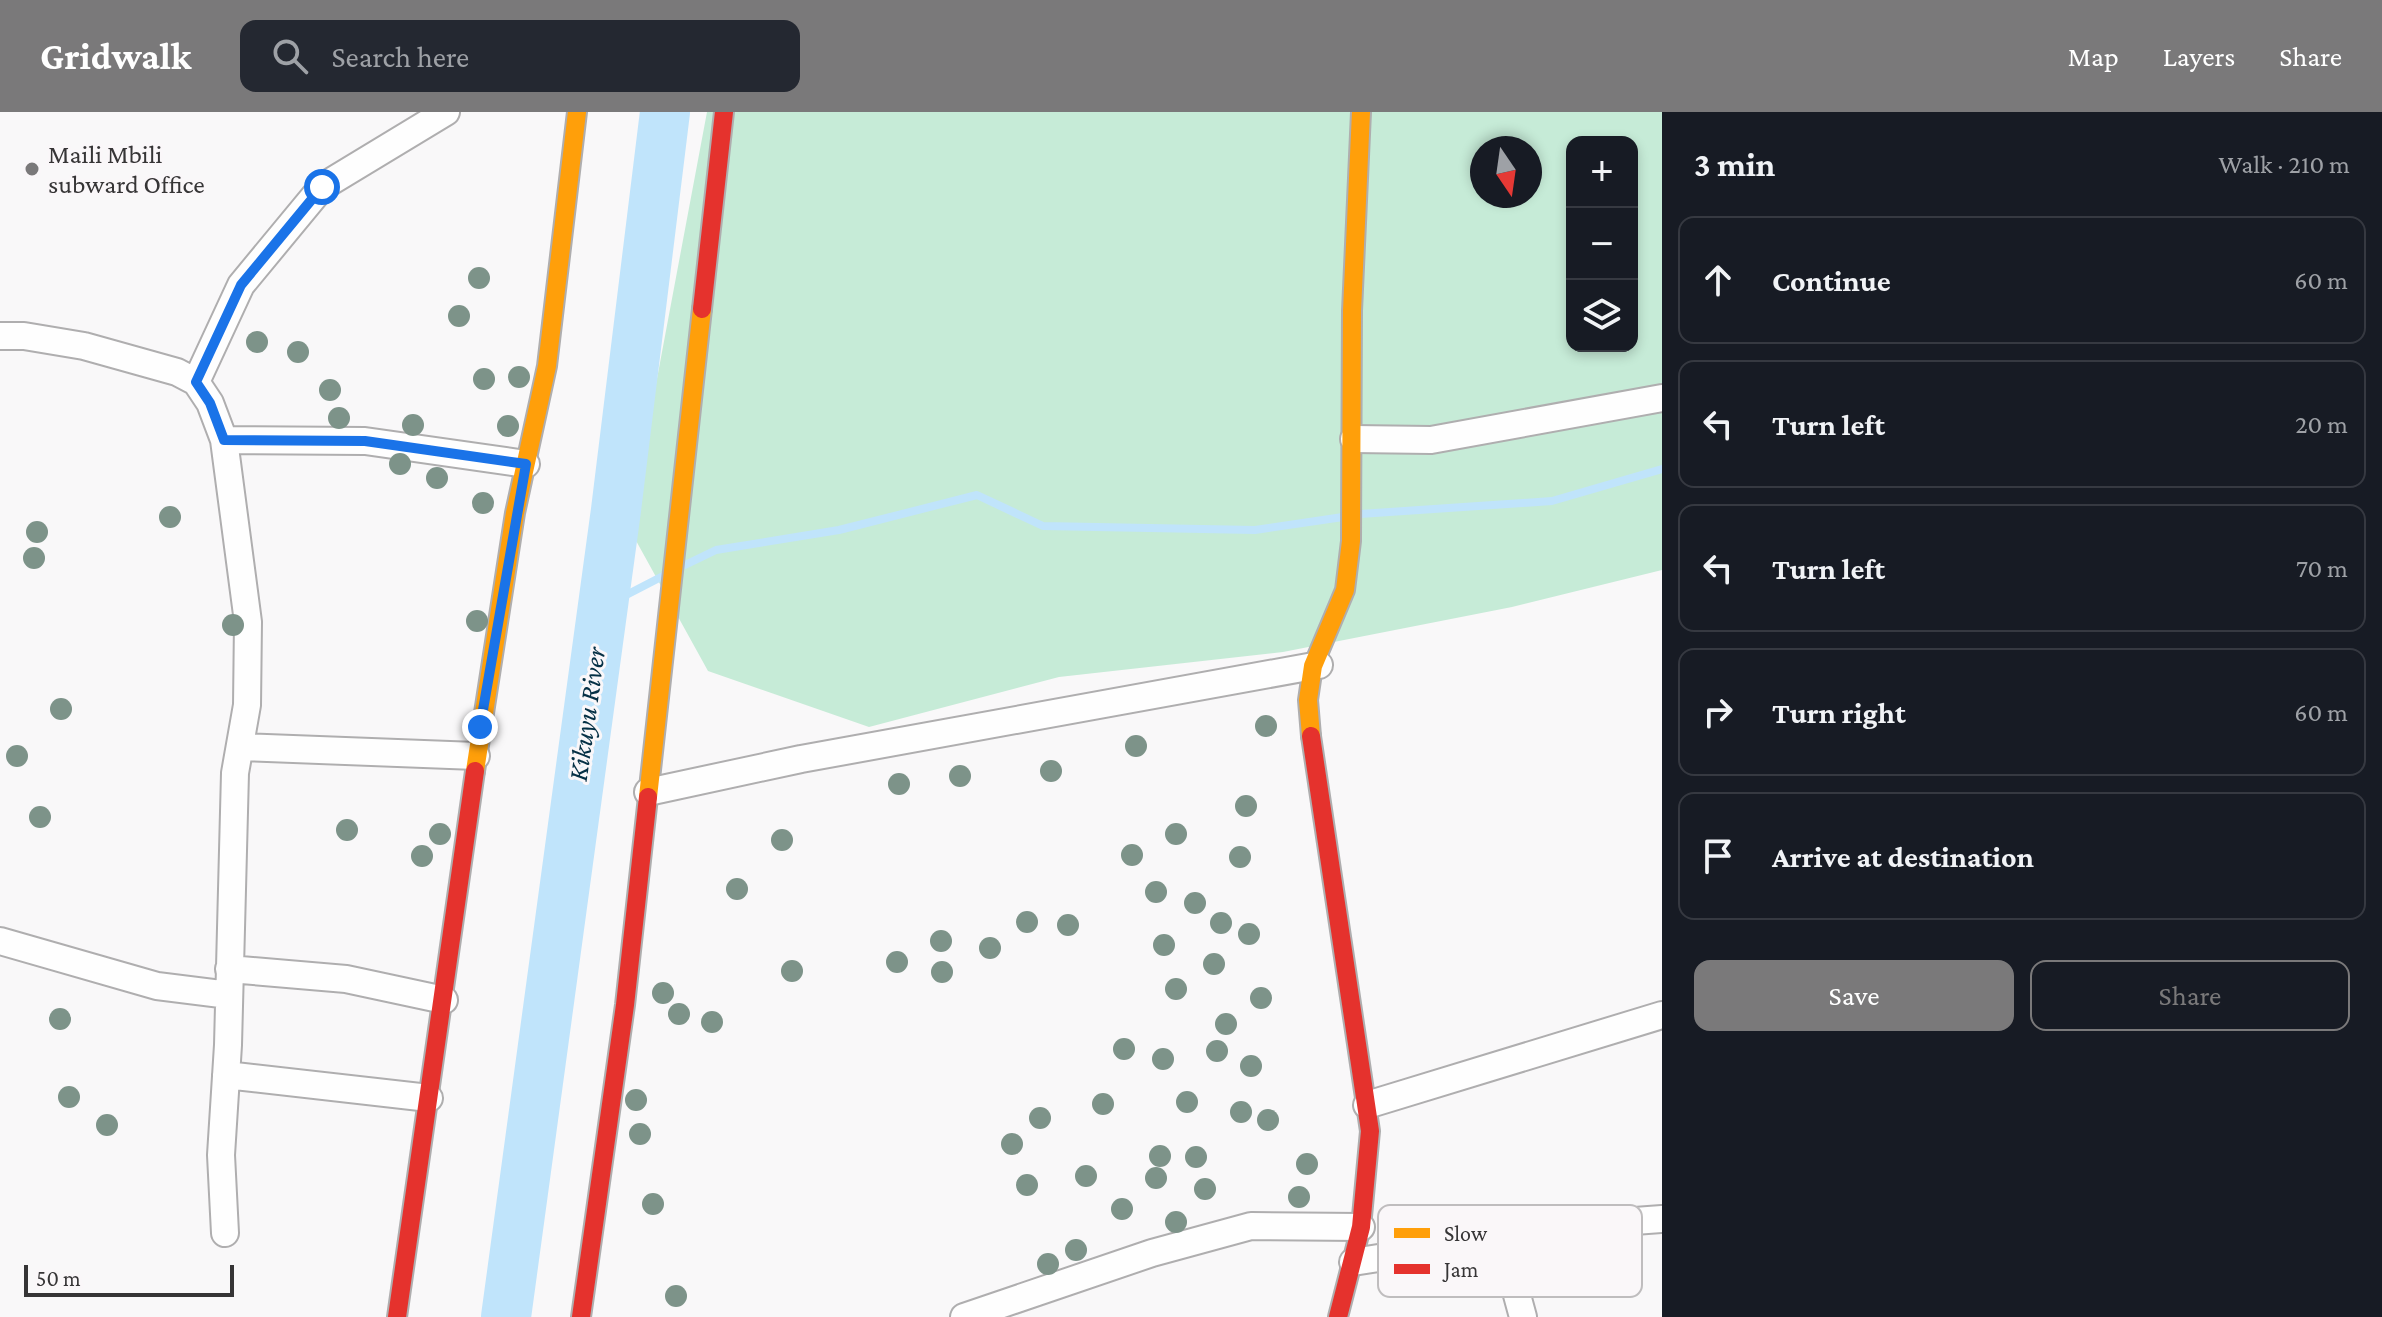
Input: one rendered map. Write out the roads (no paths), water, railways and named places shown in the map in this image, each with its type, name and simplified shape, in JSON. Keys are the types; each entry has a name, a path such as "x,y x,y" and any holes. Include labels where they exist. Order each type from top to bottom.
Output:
{"street":[{"path":"196,382 241,285 322,187 446,112"},
{"path":"397,1317 476,756 526,464 547,366 577,112"},
{"path":"581,1317 625,1005 724,112"},
{"path":"1338,1317 1361,1227 1370,1131 1313,764 1308,700 1316,665 1345,590 1351,541 1354,439 1352,311 1361,112"},
{"path":"0,336 24,336 84,346 177,372 196,382 210,403 224,440 248,622 247,705 235,773 221,1155 225,1233"},
{"path":"1354,439 1431,440 1662,398"},
{"path":"224,440 365,441 526,464"},
{"path":"648,792 801,759 1316,665"},
{"path":"240,747 476,756"},
{"path":"0,941 157,986 346,979 444,1000"},
{"path":"1367,1105 1662,1015"},
{"path":"226,1075 429,1098"},
{"path":"1642,1220 1662,1219"},
{"path":"964,1317 1152,1253 1251,1226 1361,1227"},
{"path":"1353,1262 1378,1258"},
{"path":"1518,1297 1523,1317"}],"waterway":[{"name":"Kikuyu River","path":"506,1317 616,510 665,112"},
{"path":"1360,514 1552,501 1662,469"},
{"path":"685,565 716,550 839,530 977,495 1043,526 1255,530 1343,517"},
{"path":"603,607 663,576"}],"place":[{"name":"Maili Mbili subward Office","path":"32,169"}]}
